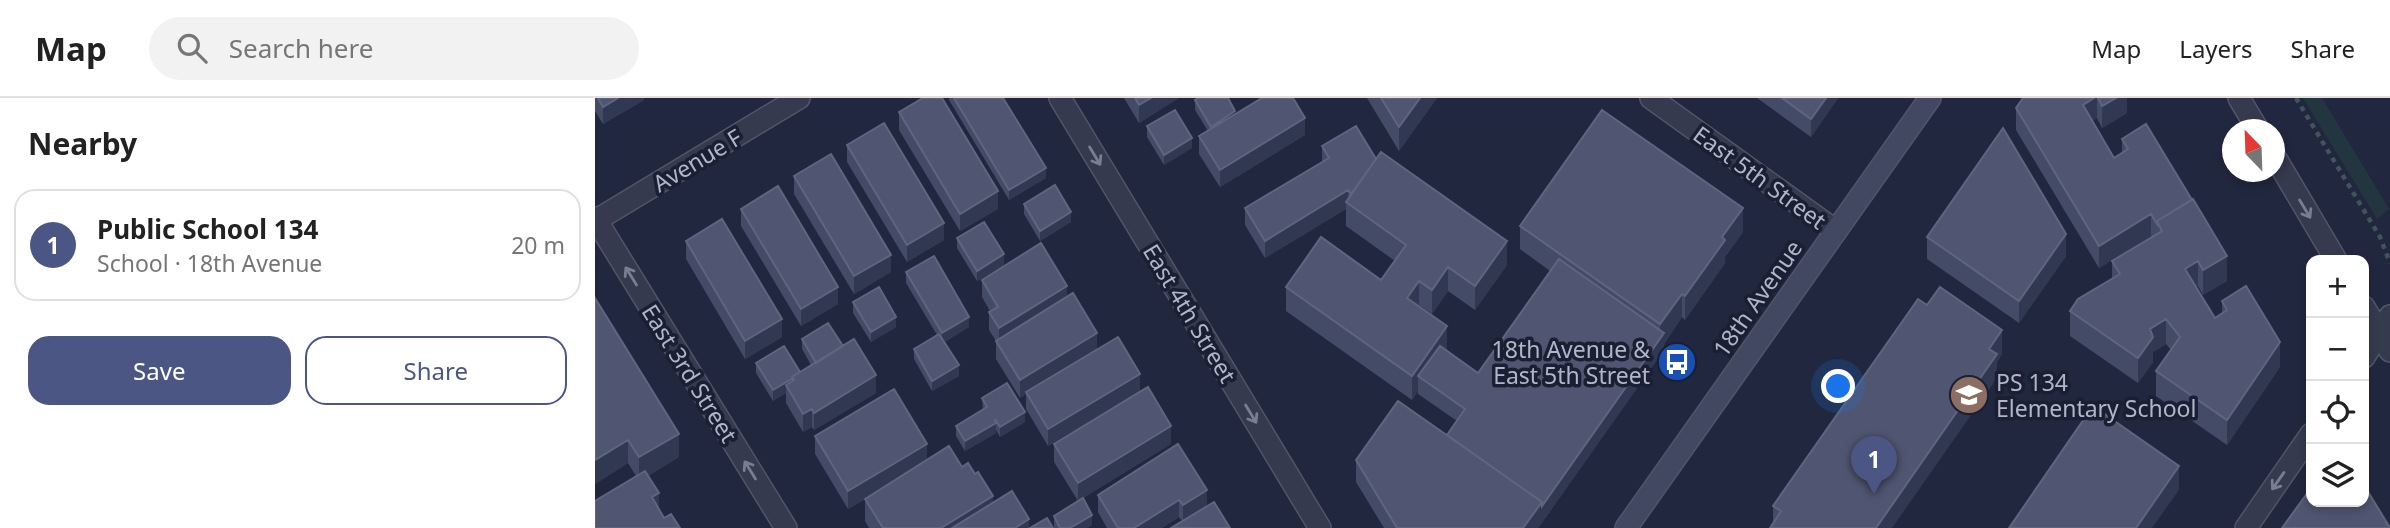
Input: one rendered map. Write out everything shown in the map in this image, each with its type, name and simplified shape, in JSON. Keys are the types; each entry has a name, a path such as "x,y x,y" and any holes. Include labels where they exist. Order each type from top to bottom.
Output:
{"street":[{"name":"Avenue F","path":"595,220 799,98"},
{"name":"East 4th Street","path":"1060,98 1320,528"},
{"name":"East 5th Street","path":"1650,98 1836,231"},
{"name":"18th Avenue","path":"1626,528 1930,98"},
{"path":"2239,98 2251,119"},
{"path":"2285,175 2333,255"},
{"name":"East 3rd Street","path":"595,220 786,528"},
{"path":"2369,313 2386,334 2369,352"},
{"path":"2246,528 2306,441"}],"path":[{"path":"2296,98 2380,237 2390,263"}],"shaded area":[{"path":"2303,98 2322,98 2389,209 2377,219"}],"building":[{"path":"598,98 618,98 603,107"},
{"path":"923,98 942,98 998,191 960,214 899,112"},
{"path":"954,98 1003,98 1046,168 1009,190"},
{"path":"1135,98 1151,98 1139,105"},
{"path":"1228,98 1235,111 1211,127 1195,100"},
{"path":"1262,98 1293,98 1305,118 1220,170 1199,136"},
{"path":"1381,98 1420,98 1399,127"},
{"path":"1782,98 1826,98 1811,119"},
{"path":"2023,98 2094,98 2083,105 2114,158 2128,149 2122,139 2146,124 2192,200 2157,221 2157,224 2151,214 2099,246 2016,108"},
{"path":"2098,98 2116,98 2102,106"},
{"path":"1175,110 1192,138 1164,155 1147,126"},
{"path":"1602,110 1743,208 1722,237 1725,240 1685,296 1682,294 1660,324 1520,226"},
{"path":"884,123 944,223 907,245 847,145"},
{"path":"1356,126 1376,159 1351,194 1348,190 1265,241 1245,208 1329,158 1322,146"},
{"path":"2003,128 2066,234 2019,301 1927,237"},
{"path":"1381,152 1507,241 1475,286 1448,267 1432,290 1419,281 1407,298 1447,326 1412,376 1286,287 1321,237 1381,280 1406,245 1346,202"},
{"path":"831,154 891,255 854,276 794,176"},
{"path":"1055,185 1071,212 1040,231 1024,204"},
{"path":"778,186 838,287 801,309 741,209"},
{"path":"2193,199 2227,256 2203,270 2198,261 2185,269 2215,318 2227,310 2222,301 2246,286 2280,342 2227,420 2156,371 2180,337 2166,319 2150,329 2153,337 2138,358 2070,311 2078,299 2120,274 2112,261 2162,231 2157,221"},
{"path":"722,219 782,319 745,341 686,241"},
{"path":"984,222 1004,254 977,271 957,238"},
{"path":"1041,243 1067,286 999,328 989,312 998,307 982,280"},
{"path":"934,256 969,317 942,333 906,272"},
{"path":"1559,259 1664,333 1542,506 1542,502 1447,435 1465,409 1418,376 1440,346 1478,373"},
{"path":"879,287 896,317 871,332 853,302"},
{"path":"1940,287 2002,330 1989,349 1997,354 1876,528 1770,528 1781,511 1773,506 1918,299 1927,305"},
{"path":"1073,293 1097,333 1020,380 996,341"},
{"path":"595,298 679,434 639,457 628,440 595,460"},
{"path":"828,323 843,346 816,363 802,339"},
{"path":"939,334 959,365 932,381 914,349"},
{"path":"1118,337 1140,374 1048,429 1026,392"},
{"path":"854,339 876,375 814,413 812,409 803,414 786,385 794,380 792,377"},
{"path":"784,346 800,372 773,390 756,363"},
{"path":"1007,383 1025,412 1000,427 995,419 996,423 965,441 956,426 987,407 982,398"},
{"path":"1148,387 1171,426 1078,483 1054,444"},
{"path":"894,389 927,444 848,491 815,436"},
{"path":"1398,401 1542,502 1523,528 1397,528 1356,460"},
{"path":"2093,406 2179,466 2136,528 2009,528"},
{"path":"1178,444 1207,490 1183,505 1179,500 1134,528 1118,528 1098,495"},
{"path":"949,446 962,467 968,463 975,474 978,472 993,496 941,528 883,528 865,499"},
{"path":"645,471 659,493 652,497 664,518 671,514 680,528 595,528 595,501"},
{"path":"1012,491 1029,519 1015,528 952,528"},
{"path":"2369,493 2390,528 2282,528 2306,495 2306,507 2369,507"},
{"path":"1083,498 1092,515 1070,528 1060,528 1054,516"},
{"path":"1214,502 1230,528 1171,528"},
{"path":"1047,518 1053,528 1030,528"}],"place":[{"name":"18th Avenue & East 5th Street","path":"1677,362"},
{"name":"PS 134 Elementary School","path":"1969,395"},
{"name":"Public School 134","path":"1874,494"}]}
